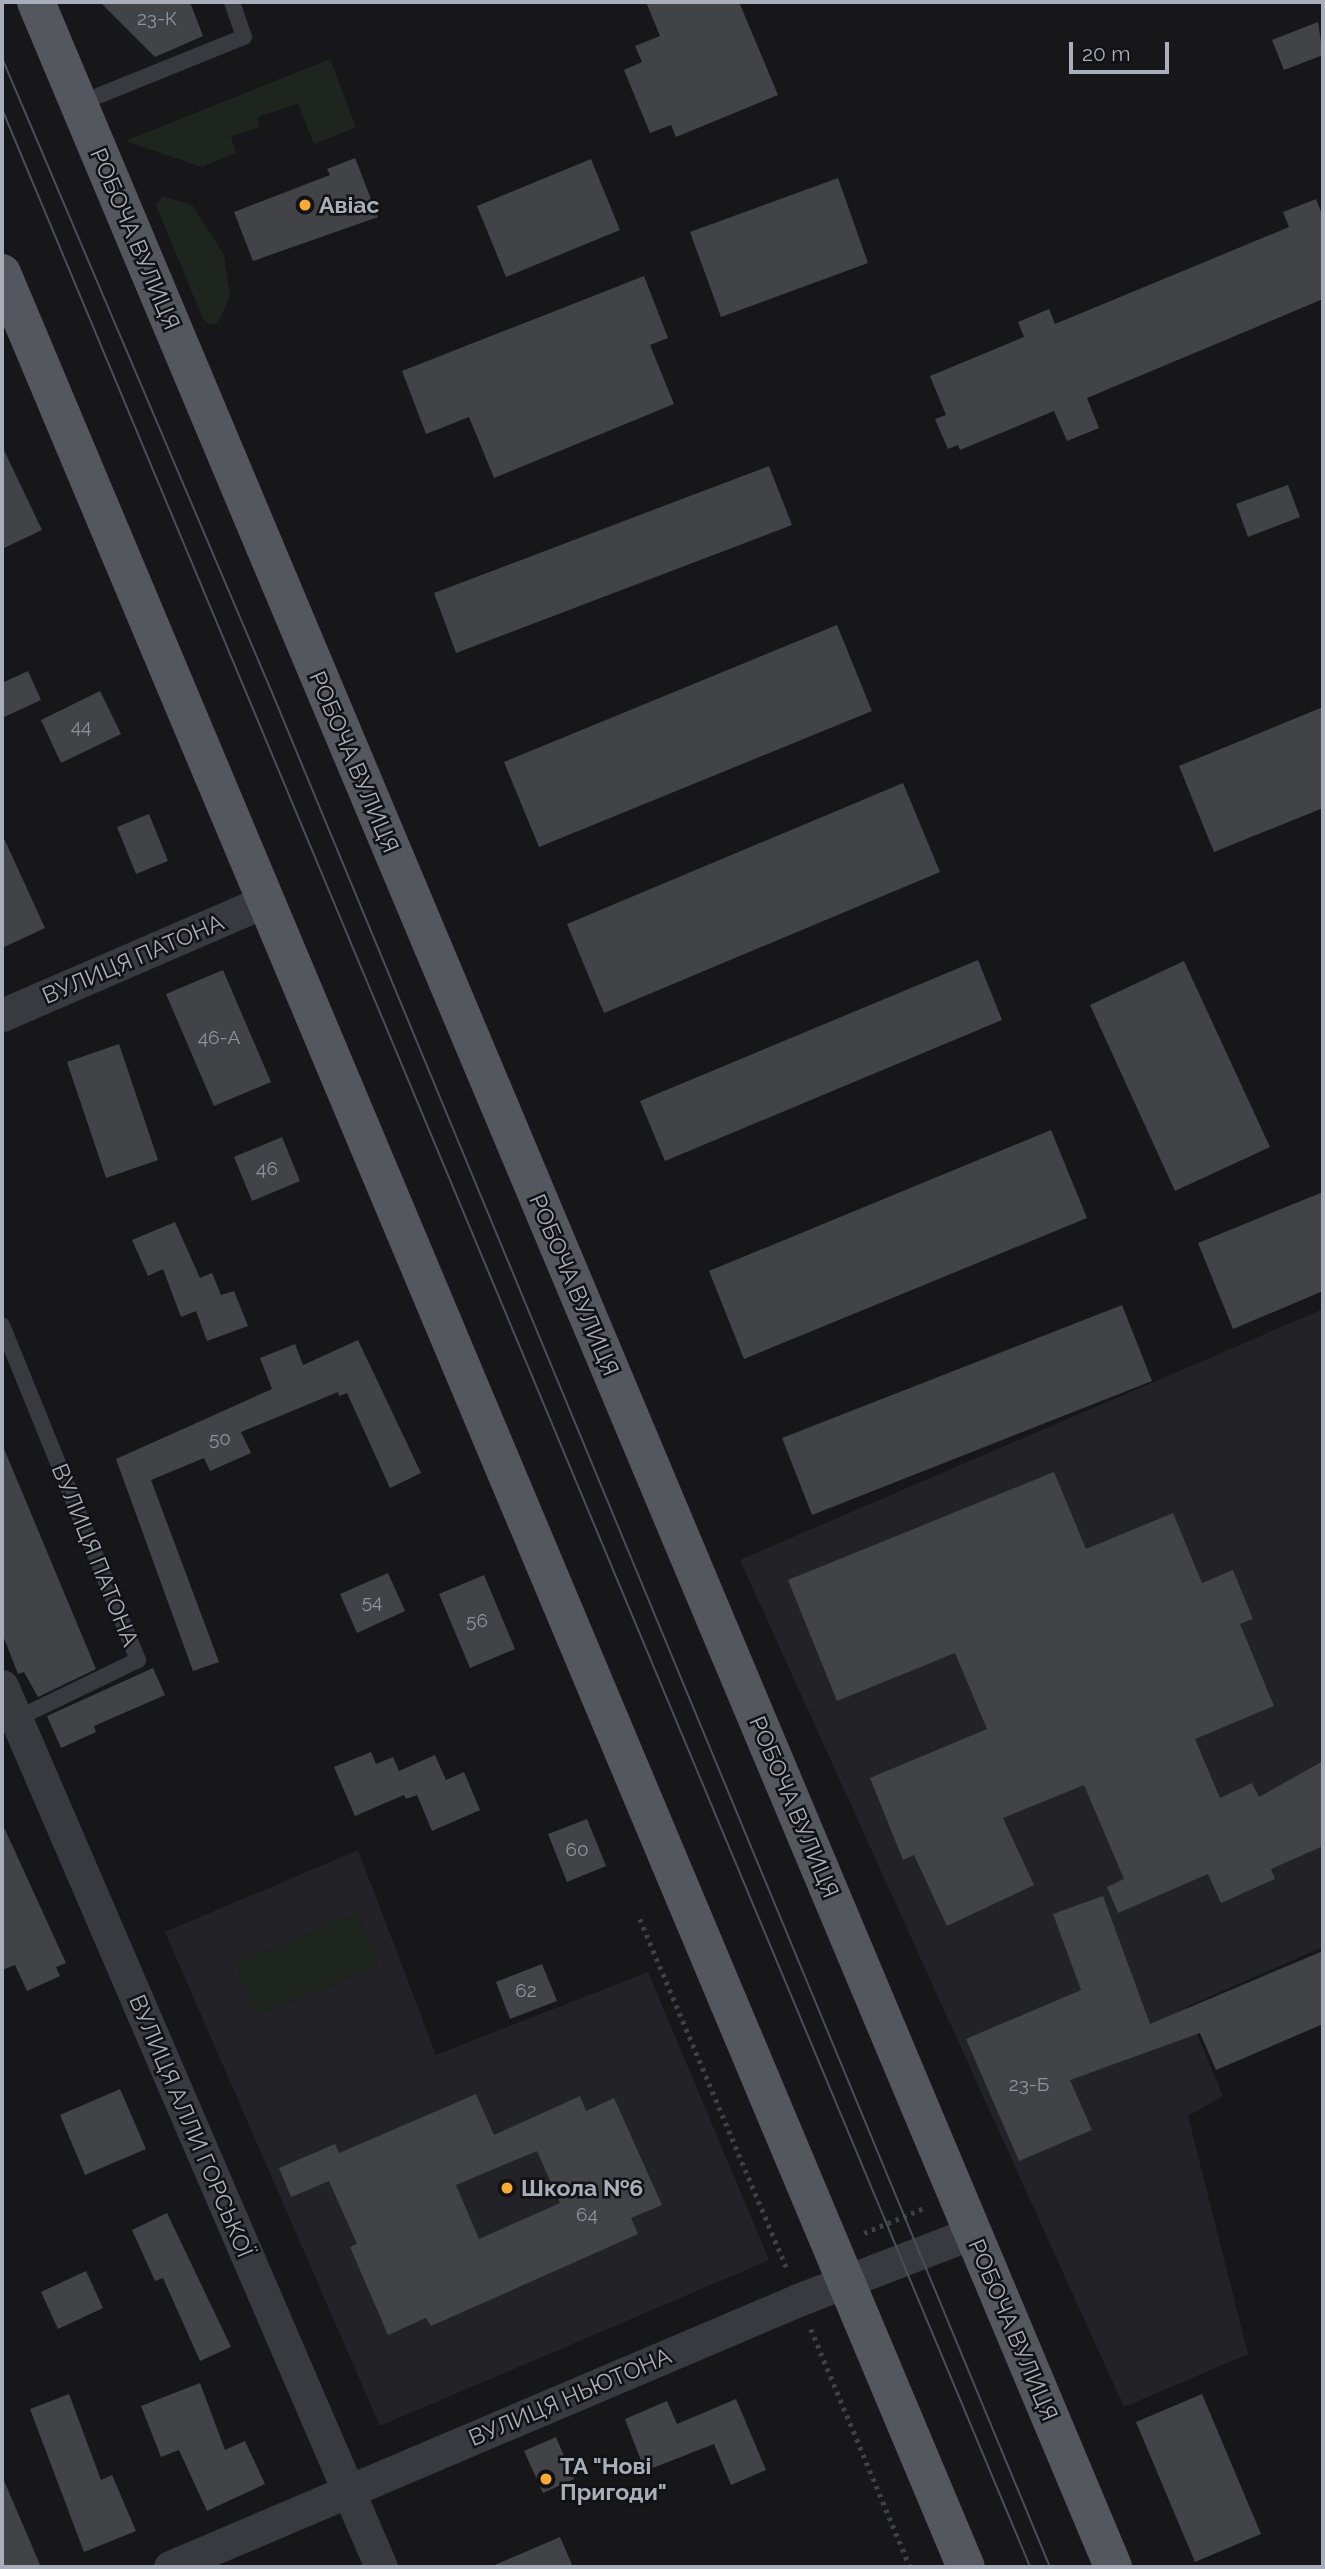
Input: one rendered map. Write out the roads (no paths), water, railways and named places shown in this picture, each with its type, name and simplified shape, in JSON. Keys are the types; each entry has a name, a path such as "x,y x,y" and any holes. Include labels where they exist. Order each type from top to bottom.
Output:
{"main road":[{"name":"РОБОЧА ВУЛИЦЯ","path":"36,2 1113,2567"},
{"path":"2,273 263,902 966,2567"}],"street":[{"name":"ВУЛИЦЯ ПАТОНА","path":"2,1015 263,902"},
{"name":"ВУЛИЦЯ АЛЛИ ГОРСЬКОЇ","path":"2,1686 380,2567"},
{"name":"ВУЛИЦЯ НЬЮТОНА","path":"170,2567 798,2300 838,2264 972,2233"}],"lane":[{"path":"78,104 244,37 232,2"},
{"name":"ВУЛИЦЯ ПАТОНА","path":"2,1325 138,1660 16,1719"}],"tram line":[{"path":"2,58 273,695 1050,2567"},
{"path":"2,109 1030,2567"}],"place":[{"name":"Авіас","path":"305,205"},
{"name":"Школа №6","path":"507,2188"},
{"name":"ТА \"Нові Пригоди\"","path":"546,2479"}]}
